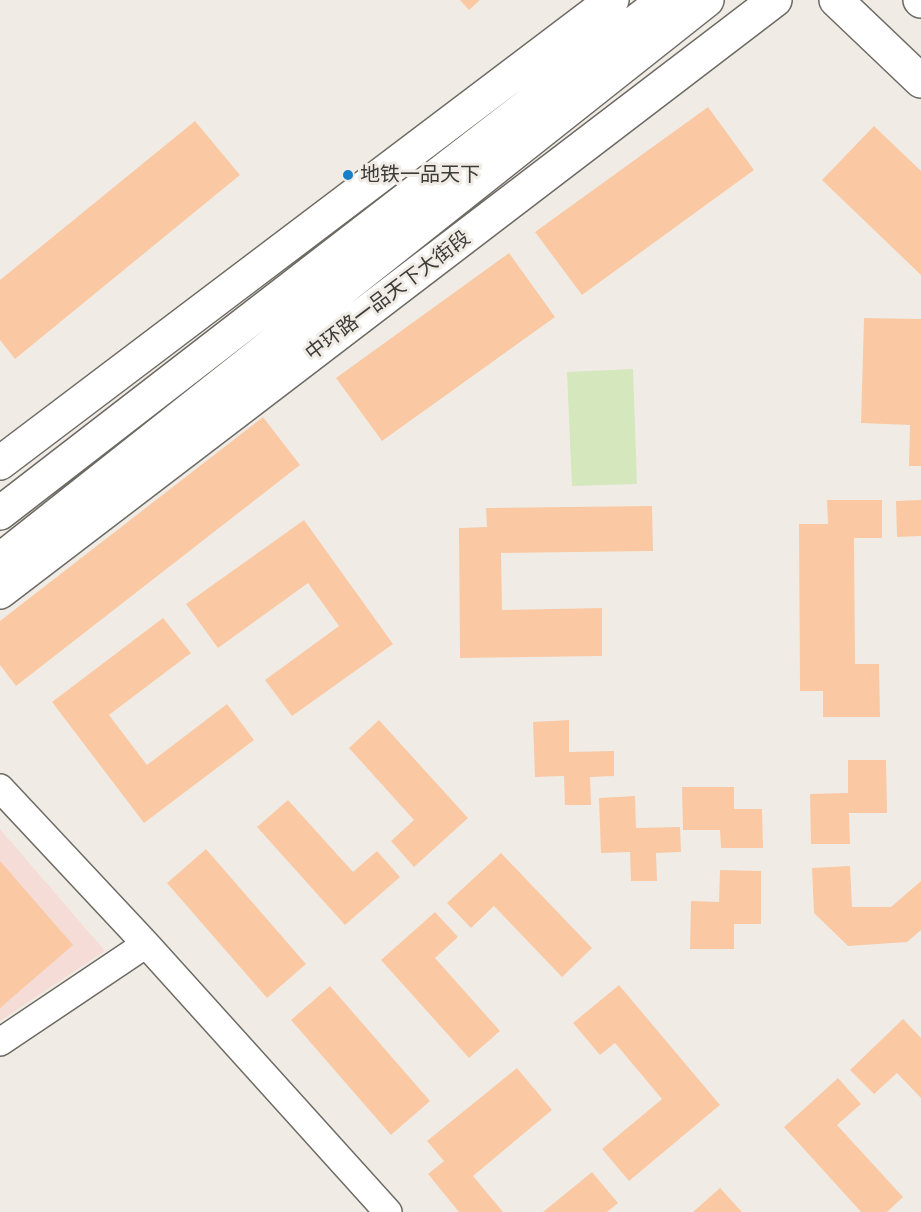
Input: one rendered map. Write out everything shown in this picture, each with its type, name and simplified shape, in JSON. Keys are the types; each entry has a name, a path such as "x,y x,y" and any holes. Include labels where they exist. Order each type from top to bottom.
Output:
{"main road":[{"path":"0,463 612,0"},
{"path":"0,513 664,0"},
{"path":"0,560 707,0"},
{"name":"中环路一品天下大街段","path":"0,592 775,0"},
{"path":"836,0 921,81"}],"street":[{"path":"0,788 146,944 388,1212"},
{"path":"0,1042 146,944"}],"shaded area":[{"path":"0,829 105,951 0,1021"}],"green space":[{"path":"633,369 637,484 572,486 567,372"}],"building":[{"path":"460,0 480,0 469,10"},
{"path":"708,107 754,170 582,295 535,232"},
{"path":"195,121 240,175 15,359 0,340 0,280"},
{"path":"874,126 921,171 921,275 822,180"},
{"path":"509,253 555,317 382,441 336,378"},
{"path":"864,318 921,319 921,466 909,466 910,425 861,423"},
{"path":"263,417 300,465 16,686 0,665 0,621"},
{"path":"827,500 882,500 882,538 854,538 855,664 879,664 880,717 823,717 823,691 800,691 799,524 828,524"},
{"path":"921,500 921,536 897,537 896,501"},
{"path":"652,506 653,551 501,553 502,610 602,608 602,656 460,658 459,528 487,527 486,508"},
{"path":"304,520 393,644 292,716 265,680 339,626 308,583 218,648 186,604"},
{"path":"163,618 191,653 109,715 147,765 227,704 254,740 144,823 52,702"},
{"path":"379,720 468,818 414,867 391,841 414,820 349,748"},
{"path":"569,720 569,752 614,751 614,776 590,777 591,805 565,805 564,776 535,777 533,722"},
{"path":"848,760 886,760 887,813 849,813 850,844 811,844 810,794 848,793"},
{"path":"682,787 734,787 734,809 762,809 763,848 721,848 720,830 683,830"},
{"path":"635,796 636,828 680,827 681,852 656,853 657,881 631,881 630,852 601,853 599,798"},
{"path":"288,800 353,872 377,851 400,877 345,925 257,827"},
{"path":"206,849 306,964 267,998 167,883"},
{"path":"501,853 592,948 562,977 494,906 471,928 447,903"},
{"path":"0,861 73,945 0,1008"},
{"path":"850,866 852,907 891,907 921,881 921,930 907,942 848,946 814,913 812,868"},
{"path":"720,870 761,871 761,924 734,924 734,949 690,949 691,901 719,902"},
{"path":"435,912 458,937 435,958 500,1031 469,1058 381,960"},
{"path":"619,985 720,1105 629,1181 602,1149 662,1099 615,1043 600,1055 573,1023"},
{"path":"330,986 430,1101 391,1135 291,1020"},
{"path":"903,1019 921,1038 921,1098 897,1073 874,1094 850,1070"},
{"path":"517,1068 552,1110 473,1176 503,1212 459,1212 428,1174 444,1161 427,1141"},
{"path":"838,1078 861,1104 837,1125 903,1197 887,1212 861,1212 784,1127"},
{"path":"592,1172 618,1203 607,1212 543,1212"},
{"path":"720,1188 742,1212 693,1212"}],"place":[{"name":"地铁一品天下","path":"348,175"}]}
